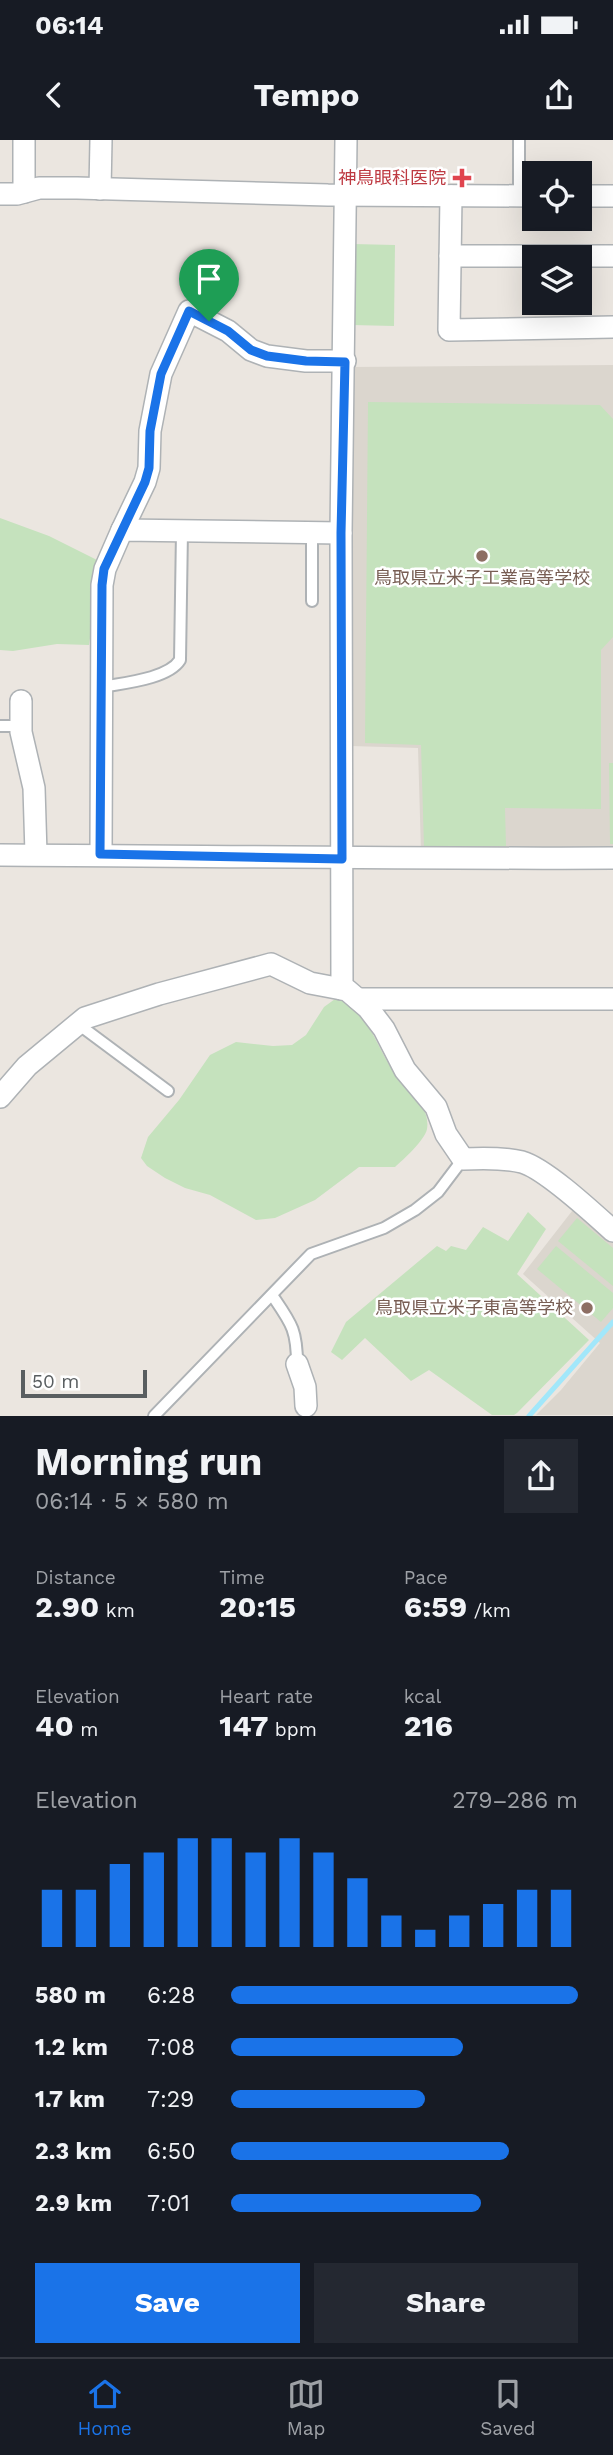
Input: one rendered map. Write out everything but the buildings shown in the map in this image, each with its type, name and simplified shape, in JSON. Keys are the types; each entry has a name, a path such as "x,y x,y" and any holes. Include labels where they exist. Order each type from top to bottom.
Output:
{"street":[{"path":"24,140 24,192"},
{"path":"100,189 101,140"},
{"path":"346,140 341,533 342,859 350,994 376,1017 405,1070 436,1107 446,1134 463,1159 518,1161 527,1164 564,1189 613,1231"},
{"path":"0,194 39,188 522,196"},
{"path":"451,196 449,330 613,327"},
{"path":"592,196 613,196"},
{"path":"450,256 613,256"},
{"path":"100,854 104,569 145,482 149,468 150,431 161,374 189,311 228,331 251,350 267,356 345,362"},
{"path":"122,530 341,533"},
{"path":"21,701 11,726 34,788 36,854"},
{"path":"2,857 100,854 342,859 613,859"},
{"path":"0,1097 27,1066 85,1018 137,1000 271,964 310,983 350,994 613,999"},
{"path":"297,1364 305,1387 304,1412"}],"lane":[{"path":"519,140 522,161"},
{"path":"102,687 160,674 171,670 180,660 182,531"},
{"path":"312,601 313,533"},
{"path":"78,1024 168,1091"},
{"path":"154,1416 311,1254 384,1228 415,1210 438,1192 463,1159"},
{"path":"272,1295 294,1328 297,1364"}],"shaded area":[{"name":"鳥取県立米子工業高等学校","path":"613,365 613,852 421,852 418,748 351,746 352,367"},
{"name":"鳥取県立米子東高等学校","path":"576,1206 613,1238 613,1415 536,1415 600,1343 523,1274"}],"green space":[{"path":"353,244 395,245 394,326 352,325"},
{"name":"鳥取県立米子工業高等学校","path":"368,402 600,405 613,419 613,637 601,650 601,809 505,808 506,846 424,847 421,745 365,743"},
{"path":"0,518 49,536 101,562 89,645 57,644 13,651 0,650"},
{"path":"609,763 613,763 613,844 610,844"},
{"path":"335,999 345,1002 362,1017 386,1060 416,1096 425,1112 425,1134 395,1167 359,1167 315,1200 275,1218 256,1220 210,1195 185,1188 147,1166 141,1158 148,1137 179,1100 210,1055 236,1042 292,1045 306,1035 324,1007"},
{"path":"528,1212 546,1229 517,1274 589,1340 517,1413 492,1415 429,1370 411,1381 365,1338 342,1360 331,1352 346,1322 437,1246 446,1251 451,1246 466,1250 483,1227 508,1241"},
{"path":"577,1218 613,1248 613,1286 558,1241"},
{"path":"556,1246 613,1293 613,1308 601,1322 537,1269"}],"waterway":[{"path":"529,1416 613,1322"}],"place":[{"name":"神鳥眼科医院","path":"462,178"},
{"name":"鳥取県立米子工業高等学校","path":"482,556"},
{"name":"鳥取県立米子東高等学校","path":"587,1308"}],"route":[{"path":"189,311 209,321 228,331 251,350 267,356 345,362 341,533 342,859 100,854 104,569 145,482 149,468 150,431 161,374 189,311"}]}
